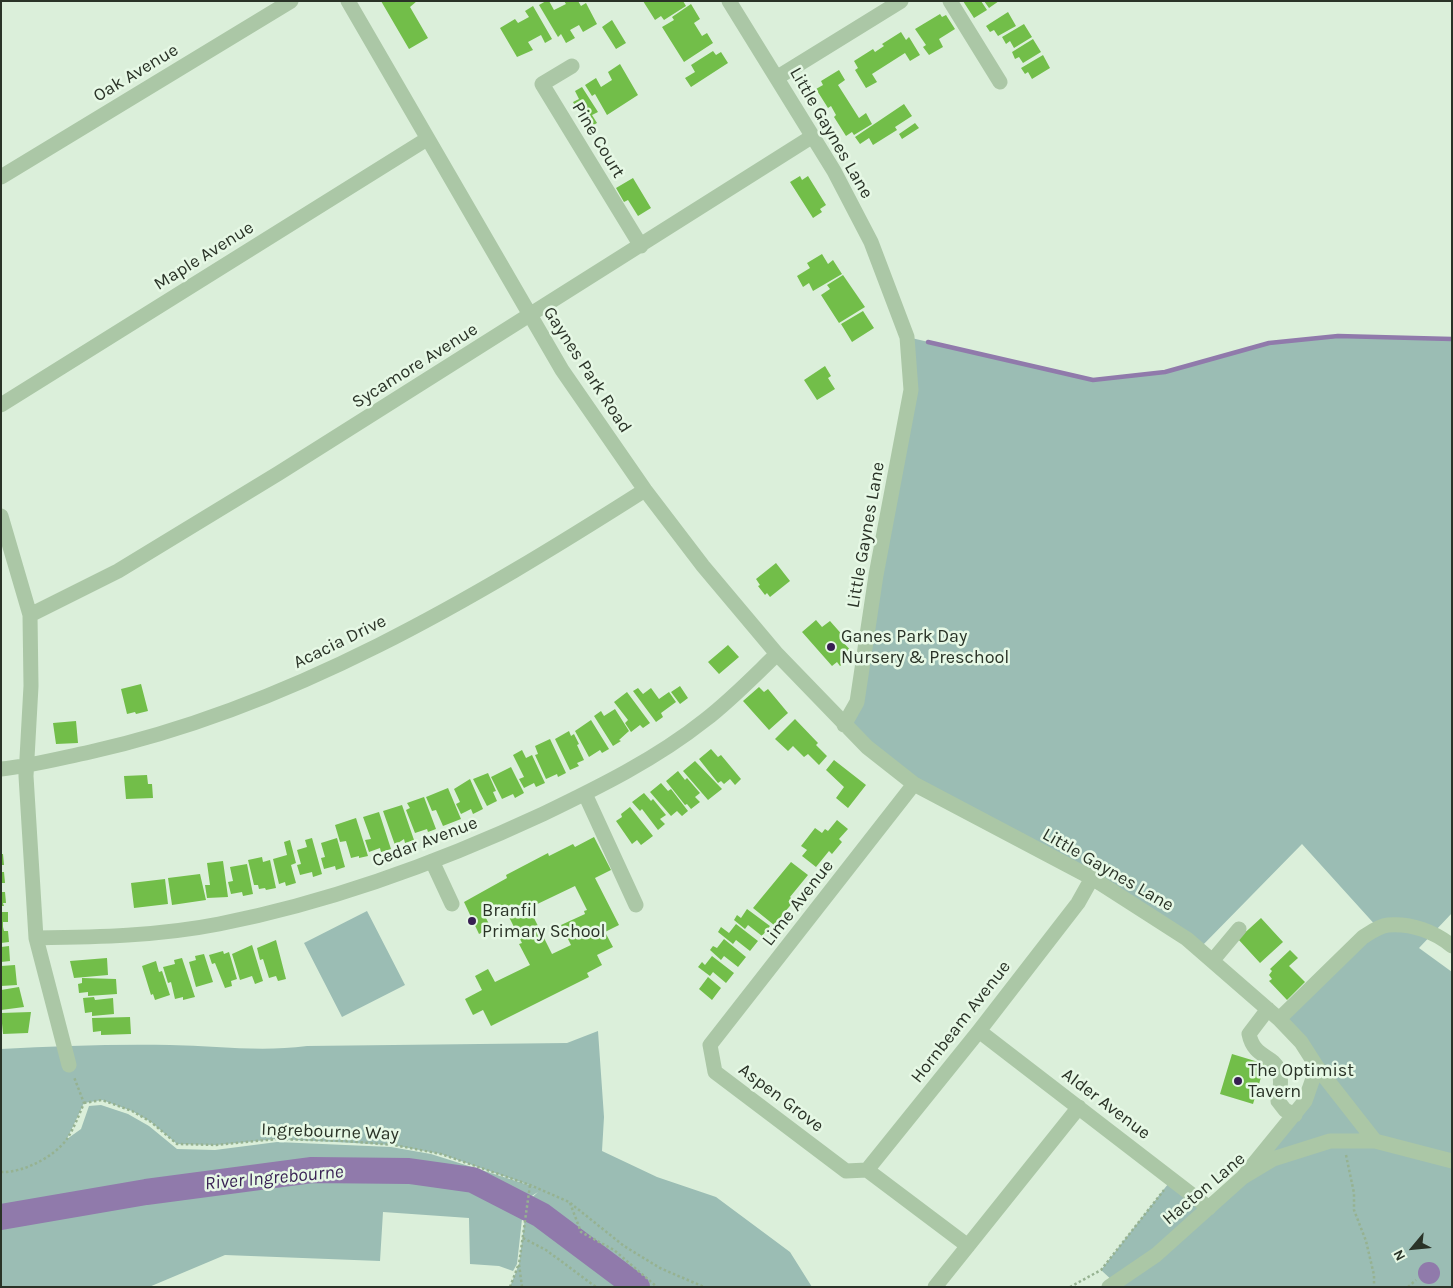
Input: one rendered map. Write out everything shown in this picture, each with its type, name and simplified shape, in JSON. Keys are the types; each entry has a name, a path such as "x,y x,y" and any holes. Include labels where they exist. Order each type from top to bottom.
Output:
{"street":[{"name":"Oak Avenue","path":"1,177 291,1"},
{"name":"Gaynes Park Road","path":"348,1 426,139 562,370 645,490 703,566 777,654 844,725"},
{"name":"Little Gaynes Lane","path":"729,1 813,136 871,242 886,277 907,337 912,390 876,575 857,702 844,725 890,766 914,784 1092,878 1187,939 1274,1014 1300,1042 1317,1067 1375,1141"},
{"path":"778,77 901,1"},
{"path":"950,1 1000,82"},
{"name":"Pine Court","path":"572,66 542,84 641,246"},
{"name":"Sycamore Avenue","path":"30,616 118,571 280,473 813,136"},
{"name":"Maple Avenue","path":"1,405 426,139"},
{"name":"Acacia Drive","path":"1,769 26,766 146,739 202,722 322,672 457,604 554,548 645,490"},
{"path":"1,516 30,616 31,686 26,766 36,938 69,1065"},
{"name":"Cedar Avenue","path":"36,938 134,936 217,925 333,896 432,862 514,827 584,794 653,757 706,720 777,654"},
{"name":"Lime Avenue","path":"710,1045 914,784"},
{"path":"584,794 636,904"},
{"path":"432,862 452,904"},
{"name":"Hornbeam Avenue","path":"867,1170 979,1031 1078,902 1092,878"},
{"path":"1295,1116 1285,1110 1278,1101 1282,1075 1277,1065 1251,1043 1249,1034 1363,936 1379,928 1389,925 1414,927 1437,934 1452,946"},
{"path":"1213,960 1239,929"},
{"name":"Alder Avenue","path":"979,1031 1209,1208"},
{"name":"Aspen Grove","path":"710,1045 715,1072 846,1171 867,1170"},
{"path":"1243,1177 1295,1116 1305,1101 1317,1067"},
{"path":"935,1287 1079,1107"},
{"name":"Hacton Lane","path":"1109,1287 1156,1255 1243,1177 1272,1159 1330,1141 1375,1141 1452,1160"},
{"path":"867,1170 968,1246"}],"path":[{"path":"1,1172 14,1172 48,1156 66,1140 84,1103 69,1065"},
{"name":"Ingrebourne Way","path":"84,1103 102,1100 132,1111 151,1122 177,1144 216,1145 277,1139 394,1145 442,1154 530,1185 570,1202 624,1246 660,1268 704,1287"},
{"path":"1344,1141 1354,1193 1354,1210 1366,1241 1374,1275 1374,1287"},
{"path":"1070,1287 1101,1270 1173,1179"},
{"path":"522,1287 519,1264 530,1185"},
{"path":"570,1202 581,1232 614,1250 657,1287"},
{"path":"522,1238 546,1250 596,1287"},
{"path":"510,1287 519,1264"},
{"path":"1408,1287 1416,1280"}],"shaded area":[{"path":"1338,336 1452,339 1452,913 1419,948 1452,972 1452,1287 1109,1287 1115,1283 1101,1270 1168,1184 1209,1208 1295,1115 1317,1067 1279,1019 1378,928 1302,844 1199,949 947,802 844,725 857,702 911,390 907,337 1093,380 1165,372 1269,343"},
{"path":"367,911 405,985 342,1017 304,943"},
{"path":"598,1031 604,1117 602,1151 657,1177 716,1197 790,1252 812,1287 510,1287 519,1264 527,1202 538,1192 524,1201 517,1264 513,1271 499,1266 470,1264 469,1218 383,1212 380,1261 225,1255 149,1287 1,1287 1,1049 64,1046 170,1045 273,1049 307,1046 567,1043","holes":["102,1100 132,1111 151,1122 177,1144 216,1145 277,1139 393,1145 441,1154 535,1187 431,1154 391,1147 277,1142 215,1150 177,1149 149,1126 128,1114 101,1105 89,1106 81,1129 67,1139 84,1103"]},
{"path":"1429,1262 1437,1265 1440,1273 1437,1281 1429,1284 1421,1281 1418,1273 1421,1265"}],"building":[{"path":"381,1 417,1 410,7 428,38 409,49"},
{"path":"549,1 554,10 566,4 564,1 578,1 581,6 586,3 597,24 583,32 579,25 570,30 575,38 566,43 561,34 558,37 539,5"},
{"path":"643,1 683,1 686,6 664,20 661,16 655,20"},
{"path":"963,1 981,1 987,10 974,18"},
{"path":"984,1 999,1 989,8"},
{"path":"691,4 700,19 694,23 702,36 707,33 713,43 684,62 662,27 674,20 672,17"},
{"path":"533,6 552,39 545,43 541,35 528,42 533,50 517,57 500,28 515,19 518,23 529,17 525,11"},
{"path":"1008,12 1016,26 998,36 994,30 990,32 986,26"},
{"path":"940,14 942,17 946,15 955,29 939,39 943,47 929,55 923,47 926,45 915,29"},
{"path":"612,20 626,43 616,49 602,27"},
{"path":"1024,24 1032,37 1014,48 1010,41 1006,44 1002,37"},
{"path":"901,32 906,40 909,37 920,55 910,61 905,53 872,74 877,82 866,88 855,70 858,68 854,61 873,49 875,52 884,46 882,44"},
{"path":"1033,39 1041,52 1023,63 1019,57 1015,59 1012,52"},
{"path":"713,51 716,55 721,52 728,63 691,87 685,78 695,72 691,65"},
{"path":"1043,55 1050,68 1032,79 1028,72 1025,74 1021,68"},
{"path":"620,64 638,95 607,115 595,94 592,96 585,85 596,78 601,87 612,80 608,72"},
{"path":"839,70 845,80 838,85 859,118 866,113 872,124 854,135 852,132 846,136 834,117 836,115 831,106 828,108 816,89 823,85 821,81"},
{"path":"582,87 598,112 592,115 597,123 588,128 573,102 579,99 575,91"},
{"path":"904,104 912,116 895,127 897,130 873,145 869,138 860,144 855,137"},
{"path":"915,123 919,128 902,139 899,134"},
{"path":"800,176 802,180 808,176 826,205 820,209 822,212 813,218 790,182"},
{"path":"633,178 651,208 638,216 628,200 624,202 616,188"},
{"path":"822,254 828,264 833,260 842,274 813,291 809,283 803,287 797,276 810,268 807,263"},
{"path":"843,275 865,307 839,323 821,295 830,289 827,285"},
{"path":"863,311 874,328 852,342 841,324"},
{"path":"825,366 831,376 828,378 835,389 817,400 804,380"},
{"path":"776,563 790,581 770,597 767,593 765,595 758,586 760,585 756,579"},
{"name":"Ganes Park Day Nursery & Preschool","path":"816,620 822,627 830,621 845,638 842,641 854,654 840,666 837,662 832,666 802,632"},
{"path":"728,645 739,657 719,674 708,662"},
{"path":"141,684 148,711 127,714 121,689"},
{"path":"680,686 688,698 680,704 671,692"},
{"path":"759,687 764,692 768,689 788,713 769,730 743,701"},
{"path":"638,688 643,694 651,688 659,699 669,692 676,702 661,713 663,717 656,722 633,691"},
{"path":"627,692 650,723 643,728 640,725 631,732 625,723 628,720 614,702"},
{"path":"615,709 629,731 619,740 621,741 613,746 594,716 601,711 604,716"},
{"path":"795,719 818,743 816,745 827,756 819,765 808,754 804,757 793,746 788,751 775,739"},
{"path":"591,720 609,749 602,753 600,750 589,757 575,731"},
{"path":"76,721 78,743 56,744 53,723"},
{"path":"569,731 571,736 574,734 584,760 577,763 579,766 570,770 555,739"},
{"path":"550,739 566,773 558,777 557,774 546,779 535,755 538,754 535,746"},
{"path":"711,749 718,757 721,755 741,779 735,785 730,779 724,784 721,781 718,783 699,759"},
{"path":"522,750 526,758 532,755 545,783 536,787 534,783 524,788 519,779 524,777 513,755"},
{"path":"834,760 866,785 848,808 836,798 844,787 826,770"},
{"path":"695,761 722,789 708,800 683,771"},
{"path":"511,767 524,793 515,798 513,794 502,799 491,777"},
{"path":"678,771 700,793 695,797 700,802 691,809 687,804 685,805 666,781"},
{"path":"488,773 496,791 493,792 497,801 487,806 473,779"},
{"path":"147,775 148,784 152,784 153,798 126,799 124,776"},
{"path":"470,779 483,809 473,814 471,809 461,814 456,804 460,802 454,789"},
{"path":"661,783 668,791 671,789 688,811 682,816 677,811 671,816 650,792"},
{"path":"448,788 461,819 443,826 436,810 432,811 426,797"},
{"path":"644,793 651,801 653,799 666,815 660,819 665,824 658,830 642,809 640,811 632,802"},
{"path":"424,797 436,829 428,832 427,829 415,833 406,810 410,808 407,803"},
{"path":"402,805 414,840 405,843 404,839 395,845 383,811"},
{"path":"630,807 653,836 641,845 637,840 632,844 616,821"},
{"path":"379,812 391,849 381,852 380,848 369,852 365,840 371,839 363,817"},
{"path":"356,818 368,856 351,858 346,841 340,842 335,825"},
{"path":"837,820 848,829 839,839 842,842 832,854 829,851 816,867 802,856 807,850 801,846 815,828 822,833 825,829 828,831"},
{"path":"594,837 611,870 595,878 619,925 605,932 613,947 597,955 602,965 587,973 589,977 491,1026 483,1010 473,1015 465,999 482,990 475,976 488,969 495,982 530,965 519,944 522,943 503,905 485,916 491,928 479,934 464,902 507,878 506,875 548,853 549,856 573,844 575,847","holes":["575,886 587,910 584,911 585,914 561,925 571,945 552,954 529,908"]},
{"path":"312,838 322,874 313,877 312,872 300,875 297,865 301,864 297,850 307,847 305,840"},
{"path":"337,838 345,867 336,870 335,866 324,869 321,858 325,857 321,843"},
{"path":"290,840 296,863 291,865 296,883 286,886 285,882 279,884 273,859 287,855 284,842"},
{"path":"1,854 3,854 4,865 1,865"},
{"path":"262,857 263,862 270,860 276,888 266,890 265,888 259,889 258,885 254,885 248,860"},
{"path":"223,861 228,897 207,898 205,885 210,885 207,863"},
{"path":"791,862 808,875 790,897 794,901 774,925 753,908"},
{"path":"247,864 253,894 243,896 242,892 231,894 228,882 233,881 230,867"},
{"path":"1,872 4,872 5,883 1,883"},
{"path":"200,874 206,900 172,905 168,878"},
{"path":"165,879 168,904 134,908 131,883"},
{"path":"1,892 5,892 6,903 3,903 4,906 1,906"},
{"path":"747,909 770,926 762,936 748,925 745,929 734,920 737,915 741,918"},
{"path":"1,912 8,912 8,922 3,922 3,927 4,931 8,931 9,942 1,943"},
{"path":"1261,918 1283,942 1260,963 1238,939"},
{"path":"736,924 758,941 750,951 736,940 733,944 718,932 721,927 729,933"},
{"path":"724,939 746,957 738,967 724,956 721,960 710,950 713,946 717,948"},
{"path":"276,940 286,979 278,981 276,976 269,978 263,959 260,960 257,948"},
{"path":"252,945 263,981 255,984 252,976 240,980 232,954"},
{"path":"9,946 10,961 1,962 1,947"},
{"path":"1290,950 1298,958 1289,966 1305,982 1287,1000 1269,981 1272,979 1269,975 1272,971 1270,969"},
{"path":"223,951 224,954 229,952 237,979 231,981 232,986 225,988 215,963 212,964 209,955"},
{"path":"204,954 213,982 196,987 189,962 196,960 195,956"},
{"path":"712,956 734,973 726,983 713,972 710,976 698,967 702,962 705,965"},
{"path":"107,958 108,975 74,978 70,961"},
{"path":"182,958 195,997 183,1000 183,997 175,999 171,982 168,983 163,967 175,964 174,960"},
{"path":"156,961 159,972 162,971 170,995 155,1000 153,994 151,995 142,966"},
{"path":"15,965 17,985 1,986 1,966"},
{"path":"708,977 721,988 712,1000 699,989"},
{"path":"82,978 116,979 117,994 88,996 88,992 79,993 78,984 82,983"},
{"path":"19,987 24,1007 1,1010 1,990"},
{"path":"94,997 95,1000 113,998 114,1014 92,1016 92,1012 85,1013 83,998"},
{"path":"31,1012 28,1033 3,1034 1,1013"},
{"path":"130,1017 131,1034 101,1035 101,1031 93,1032 92,1018"},
{"path":"1232,1054 1265,1064 1253,1104 1220,1094"}],"waterway":[{"path":"928,342 1093,380 1165,372 1269,343 1338,336 1452,339"},
{"name":"River Ingrebourne","path":"1,1217 146,1192 312,1170 409,1171 473,1180 541,1215 637,1287"}],"place":[{"name":"Ganes Park Day Nursery & Preschool","path":"831,647"},
{"name":"Branfil Primary School","path":"472,921"},
{"name":"The Optimist Tavern","path":"1238,1081"}]}
